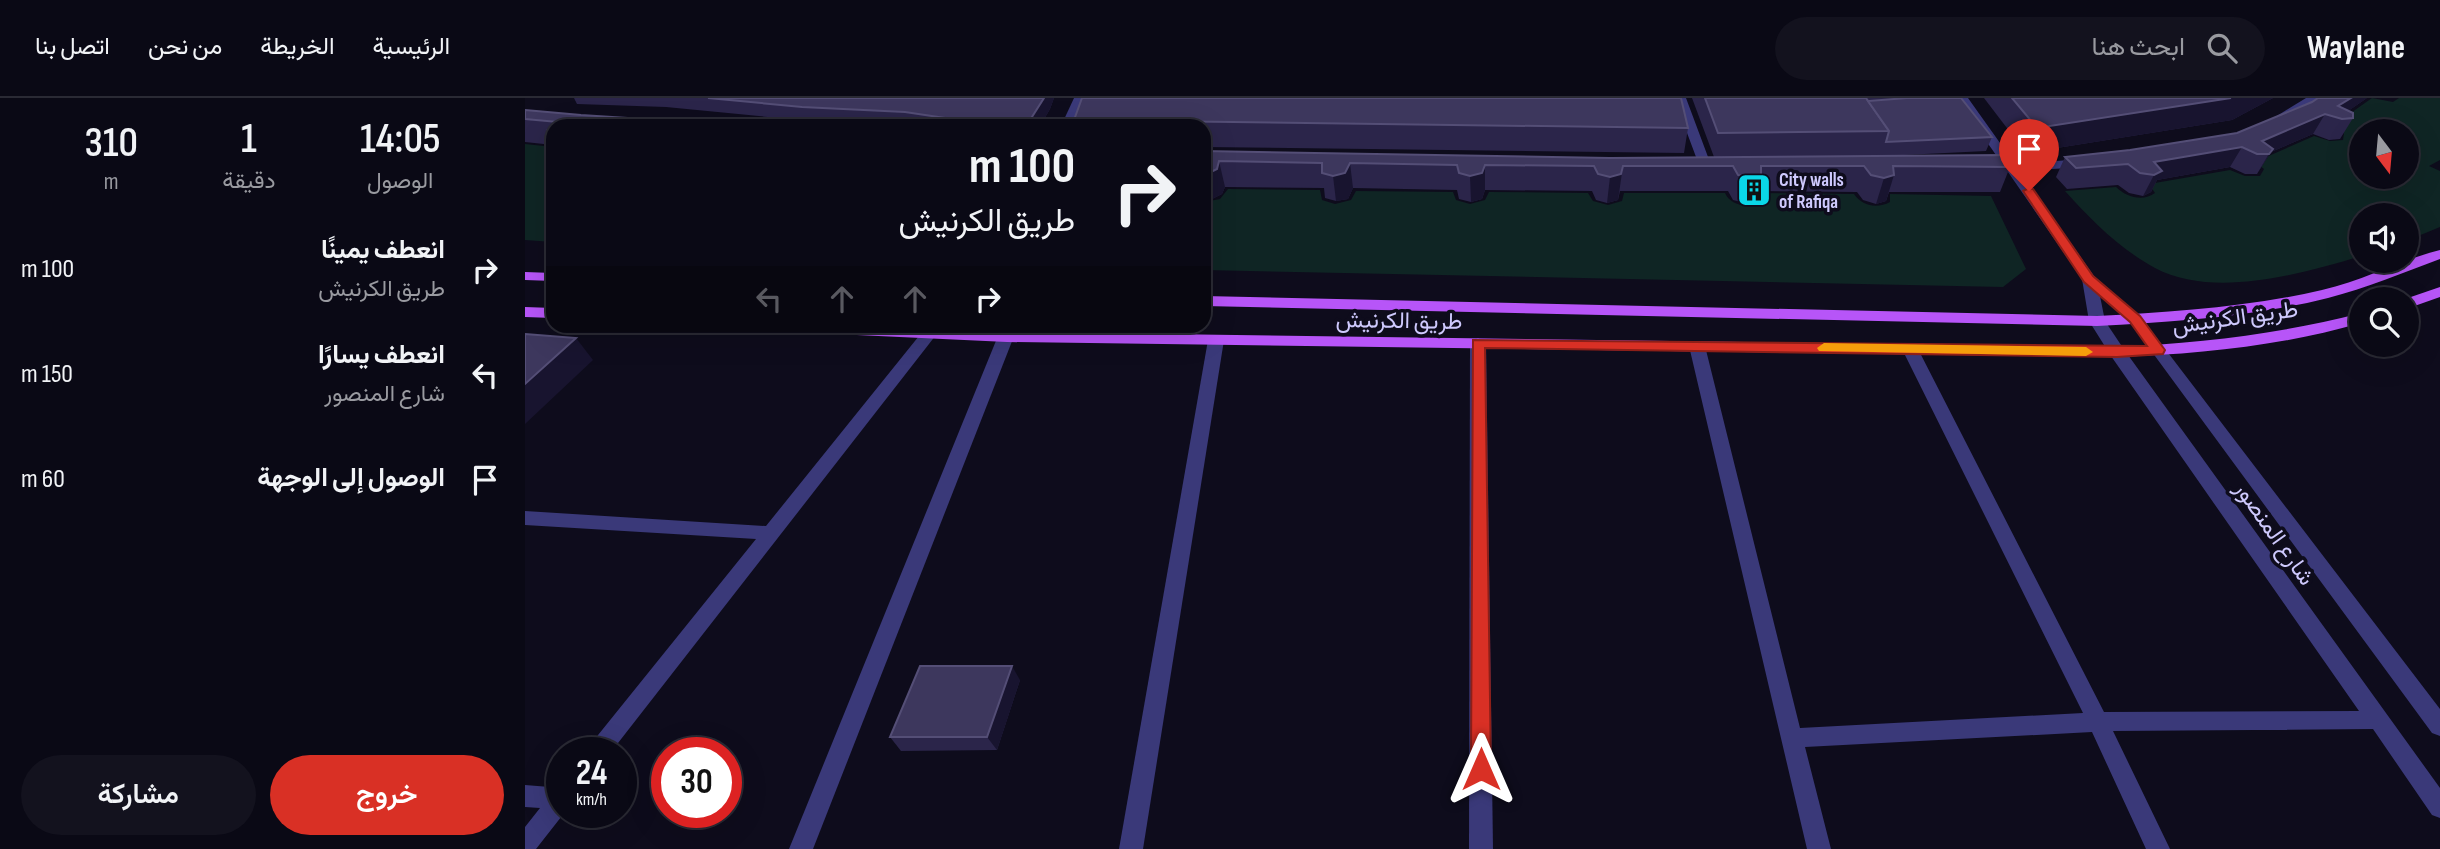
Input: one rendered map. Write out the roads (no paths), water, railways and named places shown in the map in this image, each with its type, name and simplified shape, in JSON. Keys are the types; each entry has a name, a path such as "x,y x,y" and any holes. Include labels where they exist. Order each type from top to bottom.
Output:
{"main road":[{"name":"طريق الكرنيش","path":"1211,301 2097,321 2135,319 2308,298 2385,275 2440,254"},
{"path":"525,276 546,277"},
{"path":"2419,299 2440,292"},
{"path":"525,312 546,313"},
{"name":"طريق الكرنيش","path":"1054,333 1216,340 2117,352 2252,340 2349,322"}],"street":[{"path":"1070,119 1080,98"},
{"path":"1680,98 1708,173"},
{"name":"شارع المنصور","path":"1962,98 2089,279 2135,319 2440,726"},
{"path":"2263,124 2286,116 2314,98"},
{"path":"1973,170 2096,162"},
{"name":"شارع المنصور","path":"2089,279 2097,321 2117,352 2440,807"},
{"path":"610,737 929,333"},
{"path":"801,849 1007,333"},
{"path":"1131,849 1216,340"},
{"path":"1478,343 1481,849"},
{"path":"1697,346 1819,849"},
{"path":"1910,349 2098,722 2158,849"},
{"path":"525,518 771,533"},
{"path":"1792,738 2098,722 2378,720"},
{"path":"525,796 546,797"},
{"path":"525,845 546,818"}],"place":[{"name":"City walls of Rafiqa","path":"1754,190"}]}
